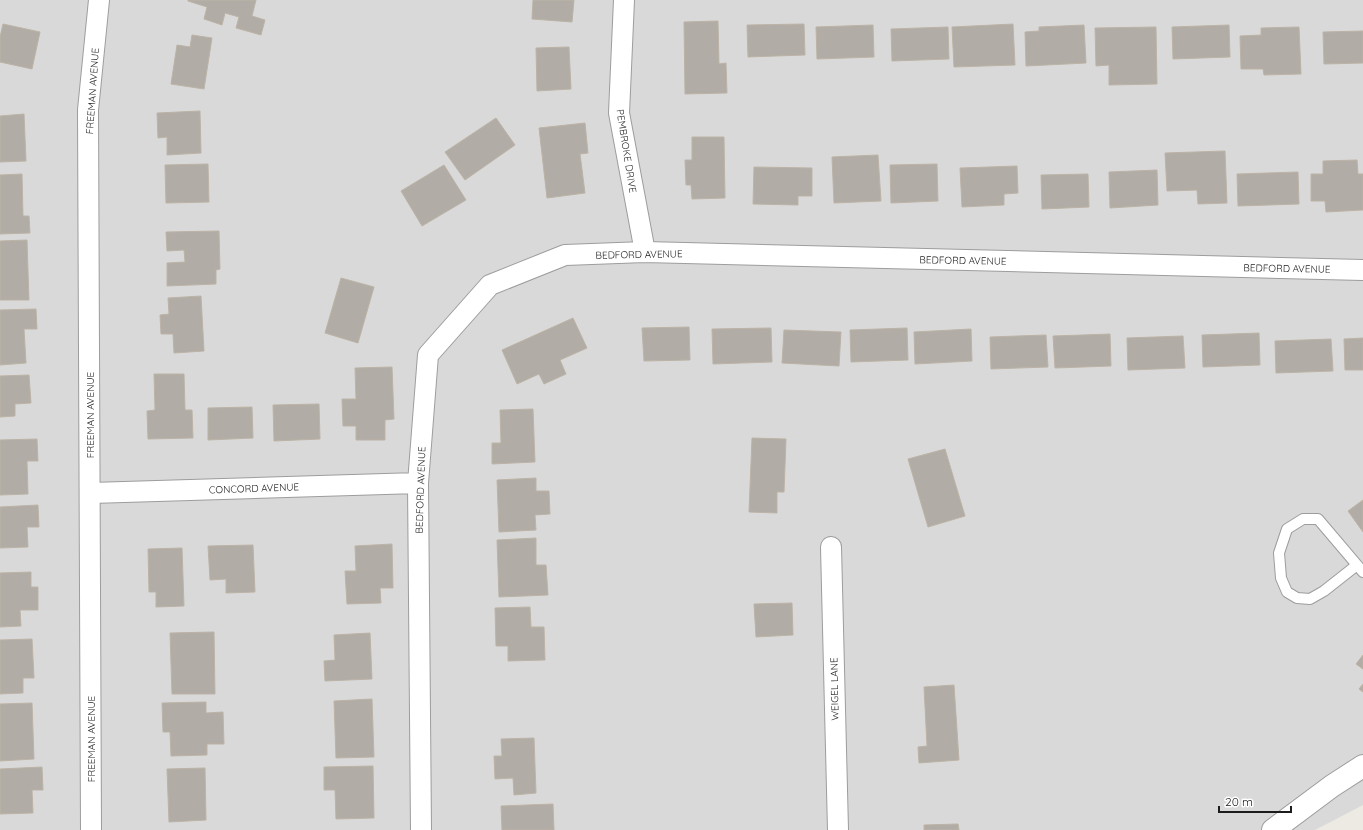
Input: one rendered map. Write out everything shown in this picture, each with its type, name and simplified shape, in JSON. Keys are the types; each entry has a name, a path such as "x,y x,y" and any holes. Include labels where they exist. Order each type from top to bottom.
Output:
{"street":[{"name":"FREEMAN AVENUE","path":"91,830 91,493 88,110 99,0"},
{"name":"PEMBROKE DRIVE","path":"624,0 619,113 645,252"},
{"name":"BEDFORD AVENUE","path":"421,830 418,483 428,355 490,284 565,255 645,252 1363,270"},
{"name":"CONCORD AVENUE","path":"91,493 418,483"},
{"name":"WEIGEL LANE","path":"831,547 838,830"},
{"path":"1272,830 1332,786 1363,766"}],"lane":[{"path":"1303,519 1318,519 1360,568 1310,599 1297,598 1288,592 1281,578 1279,553 1287,530 1303,519"}],"shaded area":[{"path":"0,0 1363,0 1363,805 1315,830 0,830"}],"building":[{"path":"188,0 256,0 252,16 265,20 261,35 236,28 239,17 225,13 222,25 204,19 207,7"},
{"path":"533,0 574,0 572,22 532,19"},
{"path":"718,21 719,64 726,63 727,93 685,94 684,22"},
{"path":"3,24 40,32 32,69 0,62 0,37"},
{"path":"804,24 805,55 748,57 747,25"},
{"path":"1013,24 1015,65 954,67 952,27"},
{"path":"873,25 874,57 817,59 816,27"},
{"path":"1084,25 1086,63 1026,66 1025,32 1039,31 1039,27"},
{"path":"1229,25 1230,57 1173,59 1172,27"},
{"path":"948,27 949,59 892,61 891,29"},
{"path":"1156,27 1157,84 1109,85 1109,65 1096,66 1095,28"},
{"path":"1299,27 1301,74 1264,75 1263,69 1241,69 1240,36 1261,35 1261,28"},
{"path":"1363,31 1363,63 1324,64 1323,32"},
{"path":"192,35 212,38 204,89 171,84 177,45 190,47"},
{"path":"569,47 571,89 537,91 536,48"},
{"path":"200,111 201,153 167,155 167,137 158,138 157,113"},
{"path":"24,114 26,161 0,162 0,116"},
{"path":"496,118 515,145 465,180 445,152"},
{"path":"585,123 588,153 580,154 585,193 547,198 539,128"},
{"path":"692,137 724,137 725,198 692,199 691,185 686,185 685,160 692,160"},
{"path":"1225,151 1227,203 1198,204 1197,190 1167,191 1165,153"},
{"path":"878,155 881,201 834,203 832,157"},
{"path":"1357,160 1358,174 1363,174 1363,210 1326,212 1325,201 1311,201 1311,174 1323,174 1323,161"},
{"path":"208,164 209,202 166,203 165,165"},
{"path":"937,164 938,201 891,203 890,165"},
{"path":"444,165 466,200 422,226 401,191"},
{"path":"1017,166 1018,193 1004,194 1004,205 962,207 960,168"},
{"path":"754,167 812,168 812,196 798,196 798,205 753,204"},
{"path":"1157,170 1158,205 1110,208 1109,172"},
{"path":"1298,172 1299,204 1238,206 1237,174"},
{"path":"22,174 23,216 29,216 30,233 0,234 0,175"},
{"path":"1088,174 1089,207 1042,209 1041,175"},
{"path":"219,231 220,269 216,270 216,284 167,286 167,263 185,262 184,250 167,251 166,232"},
{"path":"27,240 29,300 0,300 0,241"},
{"path":"341,278 374,287 358,343 325,333"},
{"path":"201,296 204,351 174,353 173,334 161,334 160,315 169,314 168,298"},
{"path":"36,309 37,329 24,329 26,363 0,365 0,310"},
{"path":"573,318 587,348 560,360 566,374 544,384 539,374 517,384 502,350"},
{"path":"689,327 690,360 644,361 642,328"},
{"path":"771,328 772,362 713,364 712,329"},
{"path":"907,328 908,360 851,362 850,330"},
{"path":"971,329 972,361 915,364 914,332"},
{"path":"784,330 841,332 839,366 782,363"},
{"path":"1259,333 1260,365 1203,367 1202,335"},
{"path":"1110,334 1111,366 1055,368 1053,336"},
{"path":"1046,335 1048,367 991,369 990,337"},
{"path":"1183,336 1185,368 1128,370 1127,338"},
{"path":"1363,338 1363,370 1345,370 1344,339"},
{"path":"1331,339 1333,371 1276,373 1275,341"},
{"path":"392,367 394,419 385,420 385,440 356,440 356,426 343,426 342,399 356,399 355,368"},
{"path":"154,374 184,374 185,410 192,410 193,438 148,439 147,411 155,410"},
{"path":"29,375 31,403 15,404 15,416 0,417 0,376"},
{"path":"319,404 320,439 274,441 273,405"},
{"path":"252,407 253,438 208,440 208,408"},
{"path":"533,409 535,462 492,464 492,443 501,443 500,410"},
{"path":"752,438 786,439 784,492 777,492 777,513 749,512"},
{"path":"37,439 38,461 27,461 28,494 0,495 0,440"},
{"path":"945,449 965,516 928,527 908,459"},
{"path":"536,478 536,491 549,491 550,514 535,515 536,530 499,532 497,480"},
{"path":"1363,500 1363,532 1348,511"},
{"path":"38,505 39,527 27,527 28,547 0,548 0,507"},
{"path":"536,538 536,565 546,565 548,595 499,597 497,540"},
{"path":"392,544 393,588 380,588 381,603 347,604 345,571 356,571 355,546"},
{"path":"253,545 255,592 226,593 226,579 210,580 208,546"},
{"path":"182,548 184,606 156,607 156,592 149,592 148,549"},
{"path":"31,572 31,587 38,587 38,610 20,610 21,626 0,627 0,573"},
{"path":"792,603 793,635 756,637 754,604"},
{"path":"530,607 531,627 544,627 545,660 508,661 508,646 496,646 495,608"},
{"path":"214,632 215,694 172,694 170,633"},
{"path":"370,633 372,679 325,681 324,661 335,660 334,635"},
{"path":"32,639 34,678 23,678 23,693 0,694 0,640"},
{"path":"1363,655 1363,669 1356,664"},
{"path":"1363,684 1363,692 1359,689"},
{"path":"954,685 959,760 919,763 918,747 927,746 924,687"},
{"path":"372,699 374,757 336,758 334,701"},
{"path":"206,702 206,713 223,712 224,744 207,744 207,755 171,756 170,732 163,732 162,703"},
{"path":"32,703 34,759 0,761 0,704"},
{"path":"534,738 536,793 514,795 513,778 495,779 494,756 502,756 501,739"},
{"path":"373,766 374,818 336,819 335,790 324,790 324,767"},
{"path":"42,767 43,790 32,790 33,813 0,814 0,769"},
{"path":"205,768 206,820 169,822 167,769"},
{"path":"553,804 554,830 502,830 501,806"},
{"path":"958,824 959,830 924,830 924,825"}]}
